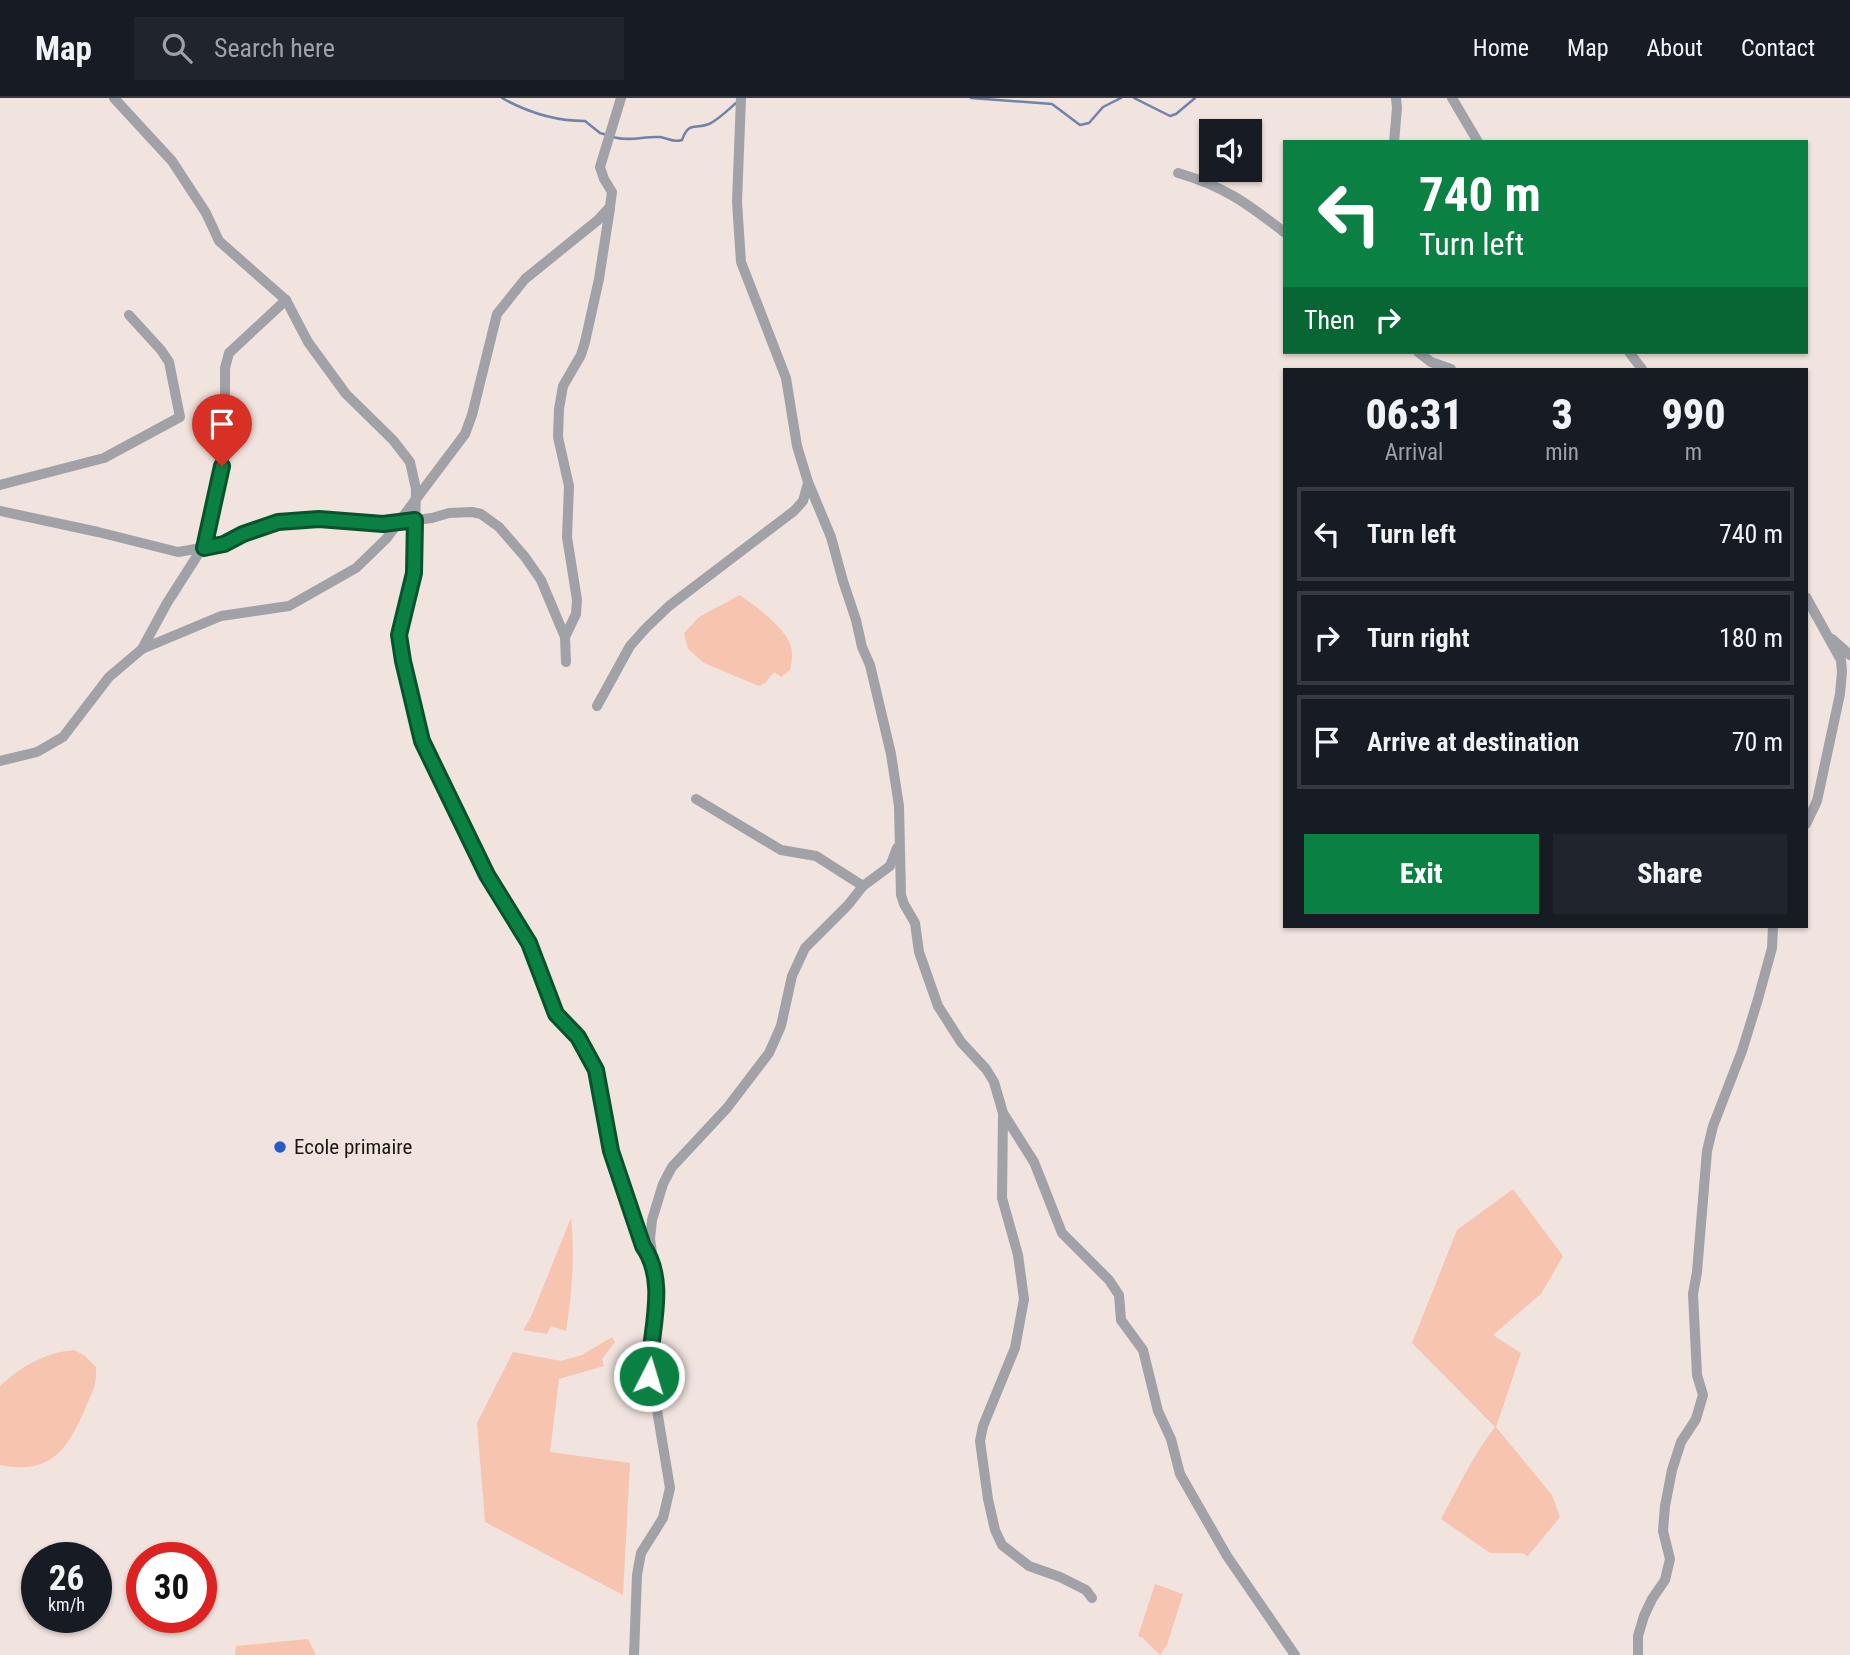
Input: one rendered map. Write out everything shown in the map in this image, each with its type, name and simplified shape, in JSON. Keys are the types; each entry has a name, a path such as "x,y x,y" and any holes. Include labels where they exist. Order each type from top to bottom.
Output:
{"street":[{"path":"114,98 172,161 206,213 219,241 286,300 308,342 346,394 393,440 410,462 414,476 415,501 414,573 399,635 422,741 487,875 529,943 556,1014 578,1037 596,1070 611,1151 643,1246 652,1258"},
{"path":"565,637 576,614 578,600 566,537 569,486 558,437 559,409 563,386 582,355 599,279 612,192 600,167 621,98"},
{"path":"741,98 737,202 741,262 786,377 797,446 808,482 831,537 862,647 870,665 891,754 899,806 901,895 915,923 919,952 938,1006 961,1042 992,1078 1003,1113 1034,1162 1062,1233 1109,1280 1119,1295 1121,1320 1143,1350 1158,1411 1171,1439 1180,1474 1195,1504 1237,1571 1295,1655"},
{"path":"1394,140 1396,98"},
{"path":"1452,98 1477,140"},
{"path":"1178,173 1207,182 1237,196 1283,231"},
{"path":"0,761 37,752 64,737 109,677 142,649 221,616 289,607 356,568 387,539 465,434 497,314 508,298 539,266 598,220 610,207"},
{"path":"142,649 167,603 204,548 221,477 225,368 229,353 286,300"},
{"path":"0,485 104,458 180,417 169,362 129,315"},
{"path":"1421,354 1431,362 1448,368"},
{"path":"1631,354 1641,368"},
{"path":"597,706 630,646 646,628 669,606 794,511 803,501 808,482"},
{"path":"0,511 98,531 178,552 224,544 278,522 319,519 383,524 464,512 481,514 512,541 541,580 565,637 566,663"},
{"path":"1808,601 1841,660 1842,672 1840,694 1817,800 1808,820"},
{"path":"1826,633 1850,655"},
{"path":"696,799 781,850 816,856 863,886"},
{"path":"634,1655 637,1575 641,1553 663,1518 670,1488 649,1376 657,1288 650,1238 652,1220 663,1184 672,1167 727,1108 769,1053 781,1026 798,959 805,948 863,886 890,866 899,839"},
{"path":"1637,1655 1638,1636 1644,1616 1665,1580 1670,1559 1663,1531 1672,1470 1681,1442 1696,1419 1703,1395 1698,1375 1693,1294 1707,1151 1713,1126 1758,999 1772,948 1773,928"},
{"path":"1003,1113 1002,1198 1007,1224 1018,1255 1023,1307 1015,1348 983,1426 980,1456 995,1530 1002,1545 1029,1566 1086,1590 1092,1598"}],"shaded area":[{"path":"740,595 780,628 792,653 790,670 781,677 774,672 759,686 704,663 688,649 684,633 699,617"},
{"path":"1513,1189 1563,1256 1541,1294 1493,1335 1521,1353 1496,1427 1552,1495 1560,1517 1528,1556 1522,1553 1490,1553 1441,1519 1473,1460 1495,1427 1412,1343 1457,1230"},
{"path":"571,1218 572,1275 566,1331 551,1326 547,1334 523,1330 531,1317"},
{"path":"612,1337 615,1342 602,1359 604,1366 559,1379 550,1452 630,1463 623,1595 485,1522 477,1423 513,1352 561,1361 582,1355"},
{"path":"74,1350 84,1355 96,1367 95,1384 78,1424 64,1447 45,1462 32,1466 0,1465 0,1386 34,1362 53,1354"},
{"path":"1155,1584 1183,1594 1167,1645 1160,1655 1138,1636"},
{"path":"308,1639 316,1655 235,1655 236,1646"}],"waterway":[{"path":"502,98 542,115 585,121 607,135"},
{"path":"971,98 1052,104 1080,125 1089,123 1103,107 1121,98"},
{"path":"1134,98 1170,116 1195,98"},
{"path":"613,137 660,137 679,141 687,130 712,122 736,103"}],"place":[{"name":"Ecole primaire","path":"280,1147"}],"route":[{"path":"222,466 211,526 204,548 224,544 278,522 319,519 383,524 415,520 414,573 399,635 422,741 487,875 529,943 556,1014 578,1037 596,1070 611,1151 643,1246 652,1258 655,1273 657,1288 649,1376"}]}
